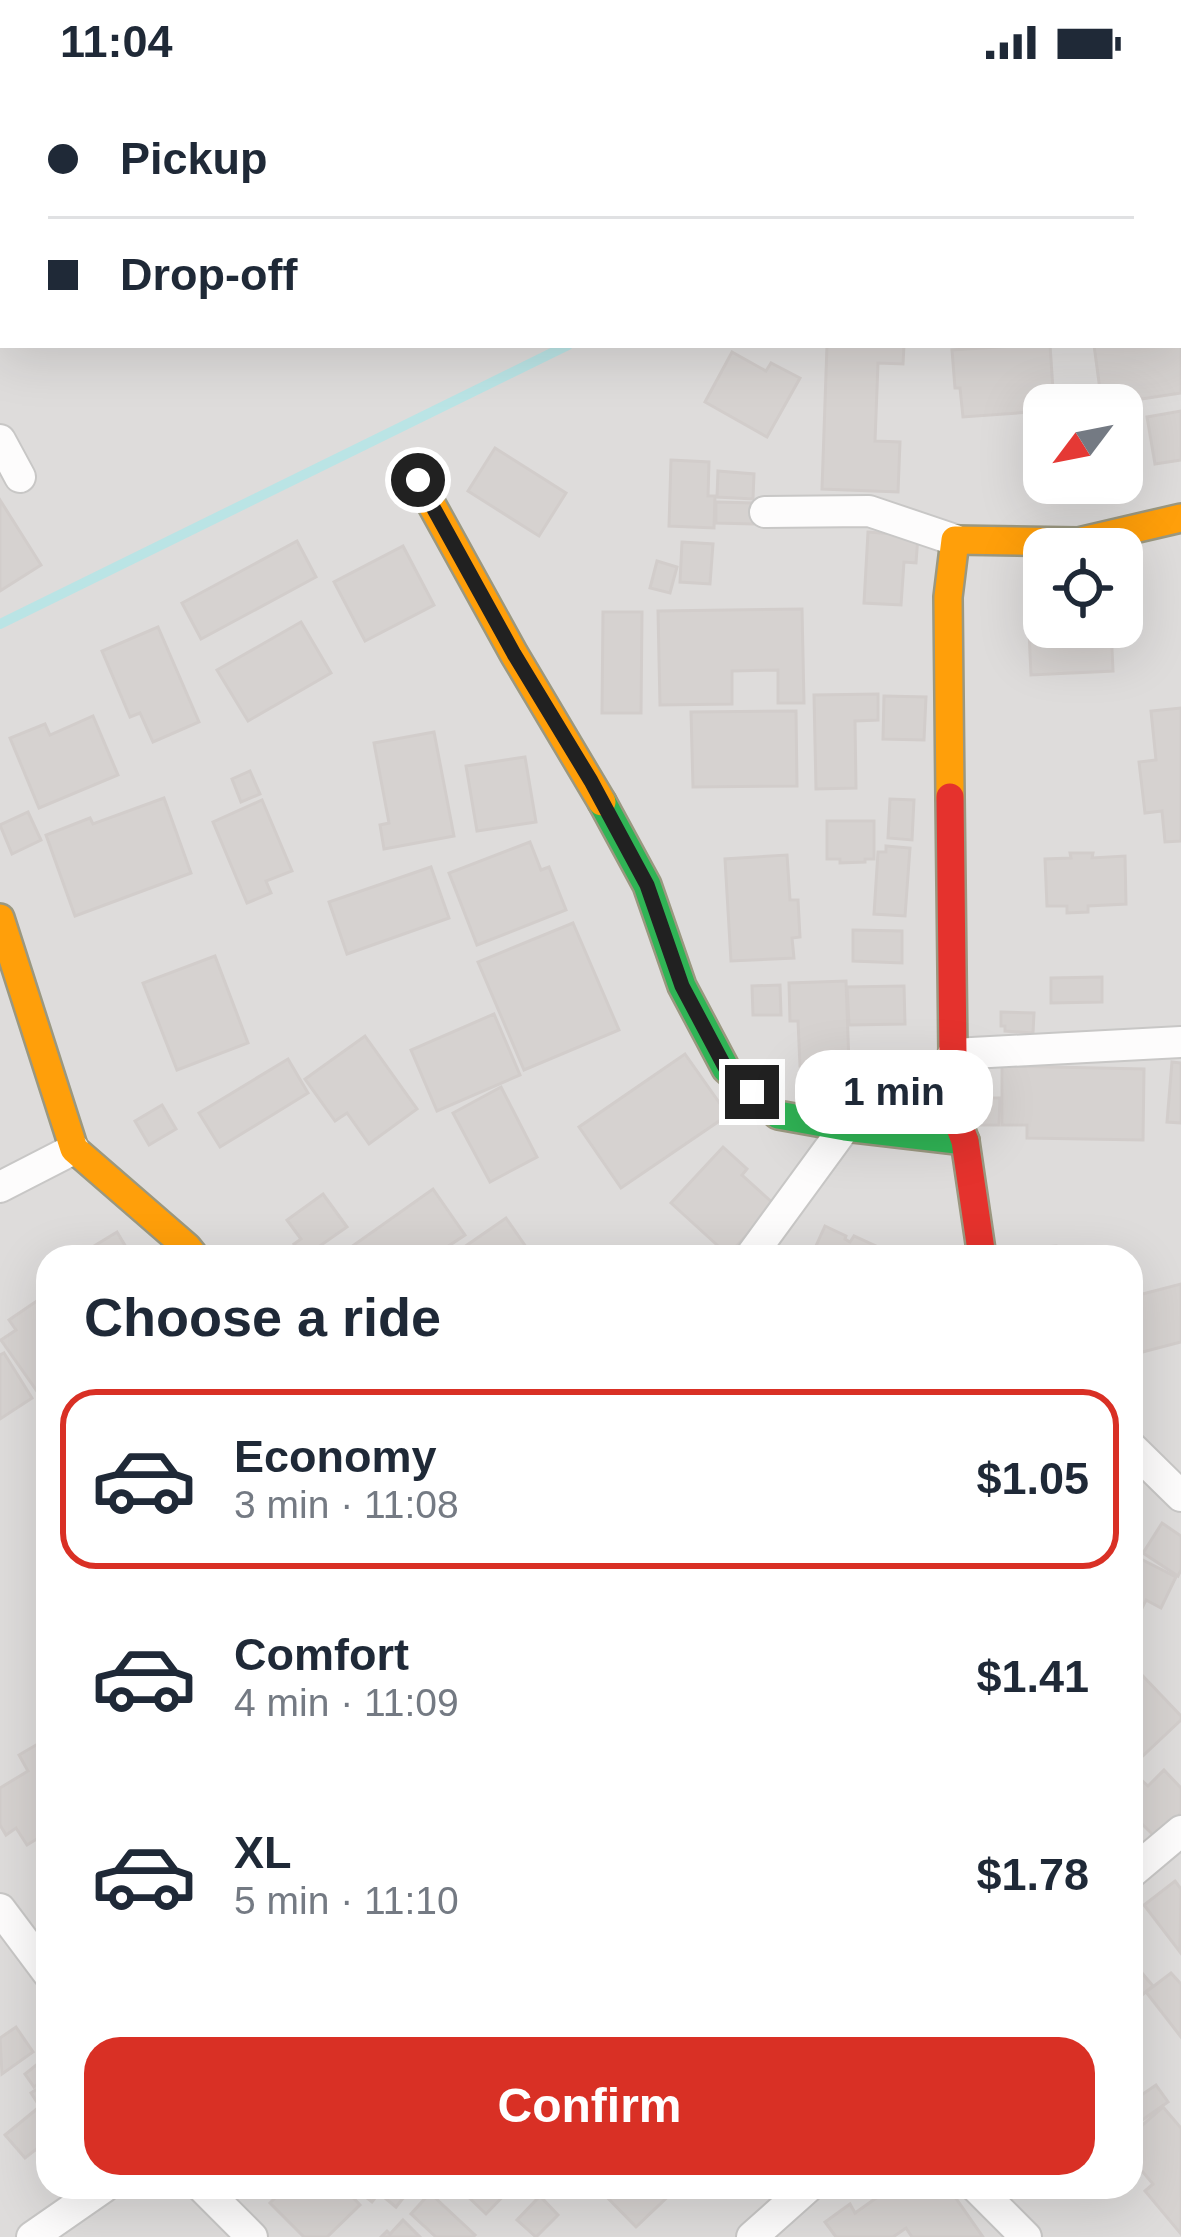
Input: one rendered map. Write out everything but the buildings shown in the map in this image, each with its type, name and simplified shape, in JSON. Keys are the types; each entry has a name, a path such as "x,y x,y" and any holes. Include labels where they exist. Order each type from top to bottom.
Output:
{"street":[{"path":"0,440 20,477"},
{"path":"418,480 647,885 682,986 726,1069 778,1115 965,1142"},
{"path":"765,512 869,511 955,541 1078,542 1181,518"},
{"path":"955,541 948,596 953,1054 949,1099 965,1142 980,1245"},
{"path":"0,918 74,1149 182,1245"},
{"path":"953,1054 1181,1042"},
{"path":"759,1245 845,1127"},
{"path":"0,1187 74,1149"},
{"path":"1143,1460 1181,1496"},
{"path":"1143,1863 1181,1832"},
{"path":"0,1910 36,1957"},
{"path":"32,2237 87,2199"},
{"path":"214,2199 252,2237"},
{"path":"752,2237 795,2199"},
{"path":"988,2199 1026,2237"}],"shaded area":[{"path":"0,348 1181,348 1181,2237 0,2237"}],"waterway":[{"path":"0,624 562,348"}],"traffic: fast":[{"path":"602,802 647,885 682,986 726,1069 778,1115 965,1141"}],"traffic: slow":[{"path":"418,480 602,802"},
{"path":"950,797 948,597 955,540 1078,542 1181,518"},
{"path":"0,918 74,1149 185,1245"}],"traffic: jam":[{"path":"950,797 953,1054 949,1099 965,1141 980,1245"}],"route":[{"path":"418,480 647,885 682,986 726,1069 752,1092"}]}
